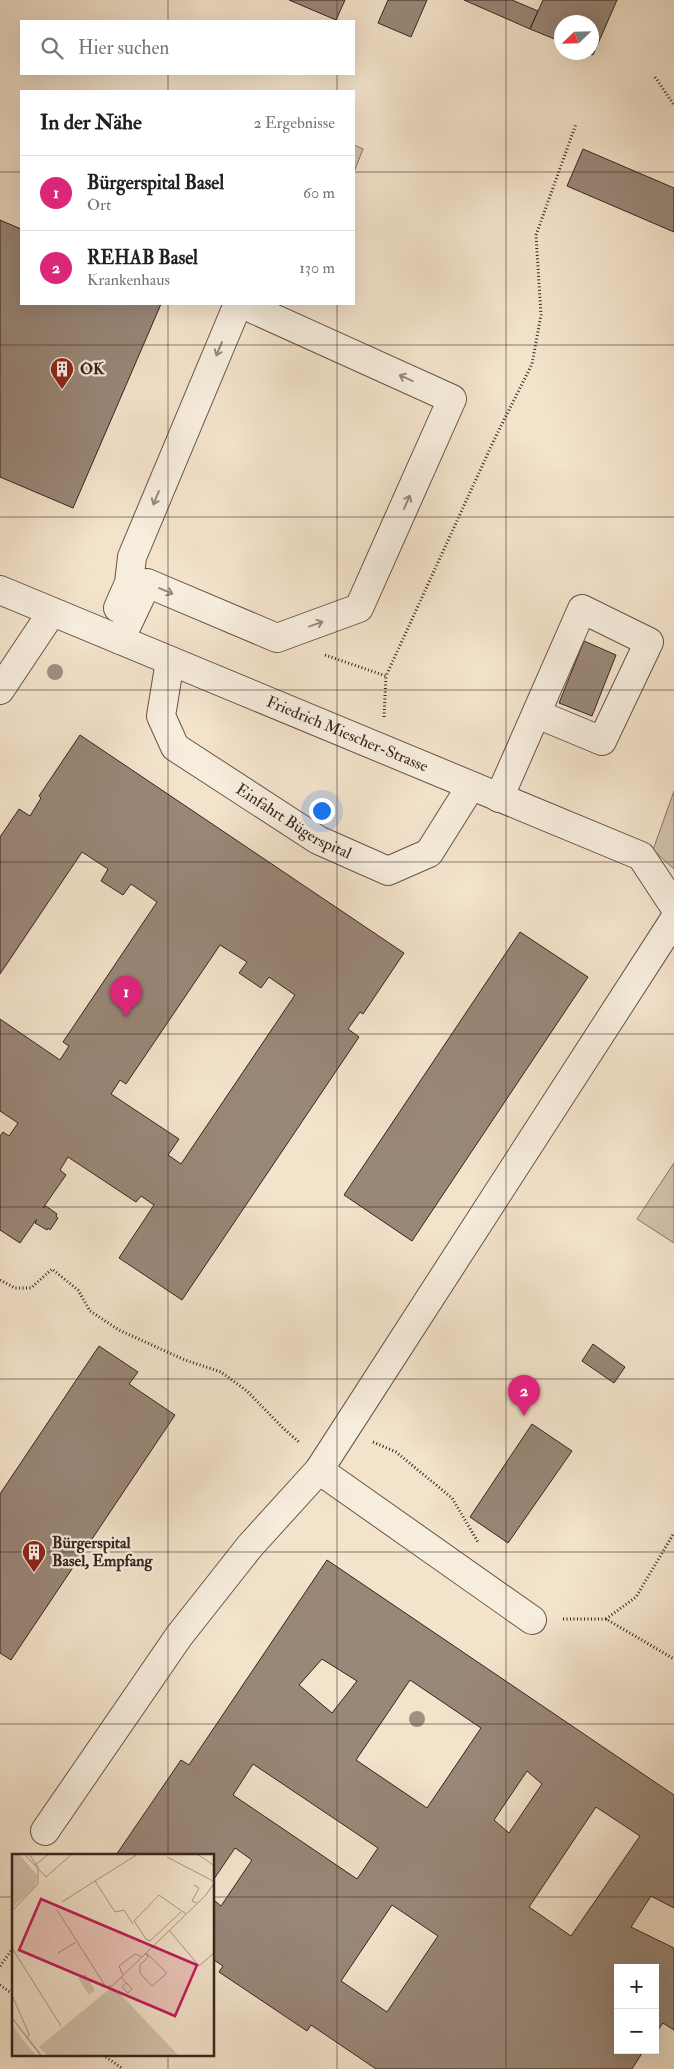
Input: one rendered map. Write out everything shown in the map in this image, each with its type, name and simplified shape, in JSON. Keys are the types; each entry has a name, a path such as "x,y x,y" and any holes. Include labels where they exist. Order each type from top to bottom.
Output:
{"street":[{"path":"113,637 129,583 132,557 238,305"},
{"path":"113,637 147,583 277,638 359,608 452,399 244,305"},
{"name":"Friedrich Miescher-Strasse","path":"0,590 640,856 674,906"},
{"path":"499,798 582,608 649,642 602,742 537,714"},
{"path":"0,690 52,612"},
{"name":"Einfahrt Bügerspital","path":"170,661 161,716 175,747 318,840 388,871 429,853 470,786"},
{"path":"45,1831 180,1636 250,1546 321,1466 674,920"},
{"path":"321,1466 532,1620"}],"path":[{"path":"655,77 674,106"},
{"path":"383,750 386,676 494,440 532,364 540,315 536,234 576,124"},
{"path":"322,654 386,676"},
{"path":"0,1280 15,1288 31,1288 52,1269 78,1290 90,1311 119,1330 185,1360 221,1372 247,1390 321,1466"},
{"path":"348,1424 372,1442 396,1452 452,1498 480,1544"},
{"path":"606,1620 636,1598 674,1533"},
{"path":"532,1620 606,1620 674,1659"},
{"path":"0,1966 12,1950"},
{"path":"0,1985 12,1994"},
{"path":"104,2056 123,2069"}],"shaded area":[{"path":"355,145 363,149 355,169"},
{"path":"674,791 674,869 653,850"},
{"path":"674,1163 674,1243 637,1219"}],"building":[{"path":"289,0 345,0 336,20"},
{"path":"388,0 427,0 411,37 378,23"},
{"path":"464,0 512,0 538,11 530,29"},
{"path":"543,0 617,0 599,41 599,15 554,15 554,39 530,29"},
{"path":"583,149 674,188 674,232 567,186"},
{"name":"OK","path":"0,220 20,229 20,305 161,305 73,508 0,477"},
{"path":"584,641 616,655 592,716 559,703"},
{"path":"80,735 404,953 363,1014 360,1012 348,1029 359,1037 182,1300 119,1258 154,1205 141,1196 136,1202 68,1157 60,1170 66,1175 43,1208 46,1206 57,1214 58,1218 50,1230 35,1223 36,1220 20,1243 0,1230 0,1136 3,1132 9,1136 18,1123 0,1111 0,1019 60,1060 69,1046 63,1042 157,902 131,884 123,895 101,881 108,869 82,852 0,974 0,837 19,809 30,816 41,798 39,796","holes":["220,945 247,962 239,973 261,988 269,977 295,995 181,1164 168,1155 179,1139 111,1094 120,1080 126,1084"]},
{"path":"520,932 588,977 412,1241 344,1195"},
{"path":"593,1344 625,1367 614,1383 582,1361"},
{"name":"Bürgerspital Basel, Empfang","path":"99,1346 138,1372 129,1384 175,1415 11,1660 0,1653 0,1494"},
{"path":"532,1424 572,1451 508,1543 470,1517"},
{"path":"327,1560 674,1795 674,1908 651,1896 631,1927 674,1948 674,2030 663,2023 659,2028 659,1964 614,1964 614,2054 641,2054 632,2069 376,2069 311,2025 307,2031 219,1972 223,1966 215,1961 215,1901 221,1906 252,1860 235,1848 215,1878 215,1854 117,1854 181,1760 189,1765","holes":["322,1659 357,1681 332,1713 299,1685","410,1680 481,1728 427,1808 356,1760","253,1764 378,1848 357,1879 233,1795","527,1771 542,1784 509,1833 494,1820","596,1807 640,1836 571,1936 529,1907","392,1905 438,1936 387,2012 341,1981"]}],"place":[{"name":"OK","path":"62,390"},
{"name":"Bürgerspital Basel","path":"126,1017"},
{"name":"REHAB Basel","path":"524,1416"},
{"name":"Bürgerspital Basel, Empfang","path":"34,1573"}]}
